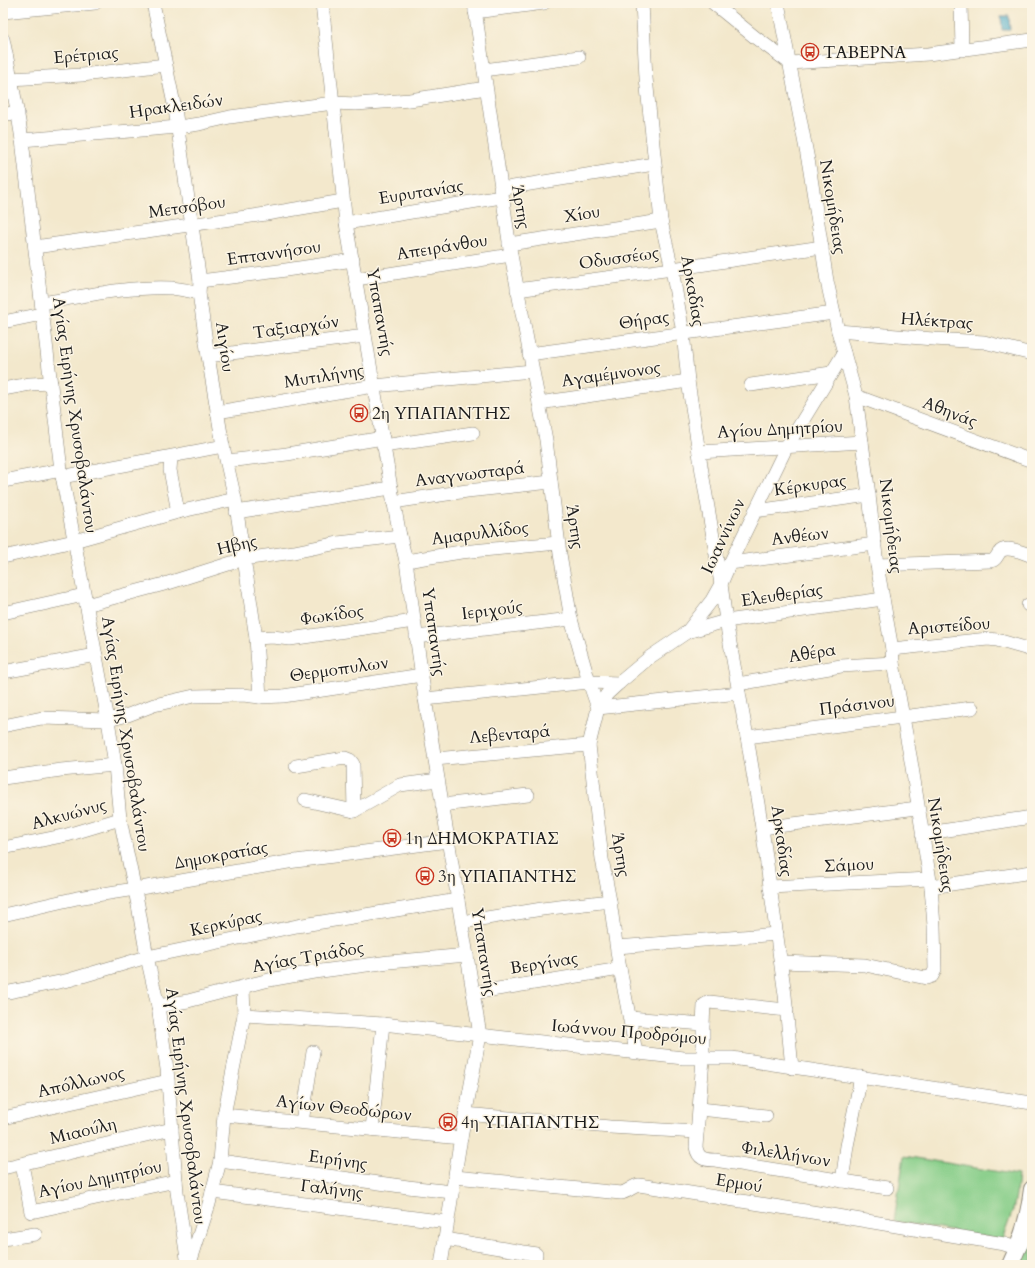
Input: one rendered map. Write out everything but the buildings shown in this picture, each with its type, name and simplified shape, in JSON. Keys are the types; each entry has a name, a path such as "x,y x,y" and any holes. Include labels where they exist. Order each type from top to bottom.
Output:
{"main road":[{"path":"1010,1265 1018,1250 1028,1213 1032,1189"}],"street":[{"path":"3,12 95,3"},
{"name":"Αιγίου","path":"154,3 165,65 175,108 192,225 208,356 244,559 256,638 260,697"},
{"name":"Υπαπαντής","path":"322,3 346,223 391,488 406,561 425,699 480,1035 465,1114 441,1265"},
{"path":"475,7 544,3"},
{"name":"Αρκαδίας","path":"642,3 646,78 661,221 672,269 683,333 688,381 699,452 726,621 762,828 781,962 792,1068"},
{"path":"713,3 790,63 928,54 1032,40"},
{"name":"Νικομήδειας","path":"778,3 809,165 827,281 838,331 856,396 877,565 930,883 934,926 935,970 929,978 865,965 781,962"},
{"path":"961,3 962,50"},
{"name":"Άρτης","path":"475,7 501,193 517,290 546,440 558,543 571,618 598,708 589,745 602,859 620,969 636,1052"},
{"name":"Αγίας Ειρήνης Χρυσοβαλάντου","path":"3,39 4,54 18,113 22,140 62,473 108,720 115,765 120,819 158,1006 168,1081 176,1181 189,1265"},
{"path":"484,70 579,57"},
{"name":"Ερέτριας","path":"10,79 82,75 165,65"},
{"name":"Ηρακλειδών","path":"22,140 178,127 230,117 333,103 356,104 410,100 486,88"},
{"path":"175,108 186,117 199,124"},
{"path":"3,114 18,113"},
{"name":"Ευρυτανίας","path":"346,223 654,164"},
{"name":"Μετσόβου","path":"34,247 192,225 343,201"},
{"name":"Χίου","path":"510,250 661,221"},
{"name":"Οδυσσέως","path":"517,290 822,247"},
{"name":"Απειράνθου","path":"356,279 510,250"},
{"name":"Επταννήσου","path":"3,322 99,292 200,287 279,271 352,260"},
{"name":"Θήρας","path":"529,354 834,313"},
{"name":"Ηλέκτρας","path":"838,331 933,340 984,342 1032,354"},
{"name":"Ταξιαρχών","path":"208,356 365,336"},
{"name":"Ιωαννίνων","path":"598,708 607,694 618,683 650,657 687,632 712,600 787,446 844,353"},
{"name":"Μυτιλήνης","path":"217,412 374,386 532,371"},
{"path":"750,385 831,373"},
{"name":"Αγαμέμνονος","path":"539,403 688,381"},
{"path":"3,389 30,384 51,383"},
{"name":"Αθηνάς","path":"856,396 1032,461"},
{"path":"226,461 473,432"},
{"name":"Αγίου Δημητρίου","path":"699,452 862,442"},
{"path":"3,481 171,457 223,446"},
{"path":"171,457 170,470 178,512"},
{"name":"Αναγνωσταρά","path":"394,502 467,491 551,482"},
{"name":"Αναγνωσταρά","path":"3,557 74,541 178,512 391,488"},
{"name":"Κέρκυρας","path":"755,511 869,495"},
{"name":"Ηβης","path":"3,613 85,600 168,583 244,559 294,552 338,543 400,536"},
{"name":"Αμαρυλλίδος","path":"406,561 461,552 558,543"},
{"name":"Ανθέων","path":"730,563 875,544"},
{"path":"877,565 991,561 996,558 1003,549 1032,556"},
{"name":"Ελευθερίας","path":"687,632 726,621 883,599"},
{"name":"Ιεριχούς","path":"416,636 571,618"},
{"name":"Φωκίδος","path":"256,638 272,637 290,639 414,621"},
{"name":"Αριστείδου","path":"892,649 988,639 997,640 1032,650"},
{"path":"3,672 96,655"},
{"name":"Αθέρα","path":"598,708 738,688 841,666 893,663"},
{"name":"Θερμοπυλων","path":"3,726 42,718 108,720 128,715 154,705 194,696 243,694 260,697 325,690 422,676"},
{"path":"425,699 589,682 618,683"},
{"name":"Πράσινου","path":"747,737 972,708"},
{"name":"Λεβενταρά","path":"435,759 589,745"},
{"path":"296,766 345,758 350,760 353,764 354,812"},
{"path":"3,778 61,770 115,765"},
{"path":"305,800 354,812 400,785 438,780"},
{"path":"442,805 528,795"},
{"path":"762,828 917,808"},
{"path":"922,834 1032,817"},
{"name":"Αλκυώνυς","path":"3,848 67,835 120,819"},
{"name":"Δημοκρατίας","path":"3,915 77,898 288,862 448,841"},
{"name":"Σάμου","path":"770,887 930,883 1032,872"},
{"name":"Κερκύρας","path":"3,992 69,980 147,957 297,926 458,900"},
{"path":"462,922 542,909 610,901"},
{"path":"617,947 777,934"},
{"name":"Αγίας Τριάδος","path":"158,1006 188,1001 270,980 314,972 389,962 467,955"},
{"name":"Βεργίνας","path":"473,993 620,969"},
{"path":"189,1265 220,1161 224,1115 244,1015 243,988"},
{"path":"465,1114 610,1127 697,1132 703,1059 704,1005 707,1003 787,1010"},
{"name":"Ιωάννου Προδρόμου","path":"244,1015 383,1024 683,1058 732,1058 1032,1103"},
{"path":"630,1018 703,1024"},
{"path":"372,1129 383,1024"},
{"path":"302,1122 313,1052"},
{"name":"Φιλελλήνων","path":"697,1132 697,1153 700,1158 842,1181 861,1077"},
{"name":"Απόλλωνος","path":"3,1118 168,1081"},
{"path":"700,1108 766,1116"},
{"name":"Αγίων Θεοδώρων","path":"224,1115 461,1138"},
{"name":"Μιαούλη","path":"3,1168 172,1129"},
{"name":"Ειρήνης","path":"220,1161 452,1192"},
{"name":"Αγίου Δημητρίου","path":"22,1164 31,1212 176,1181"},
{"name":"Ερμού","path":"455,1177 623,1193 639,1185 831,1215 1010,1246 1018,1250"},
{"path":"842,1181 887,1188"},
{"name":"Γαλήνης","path":"212,1192 447,1222"},
{"path":"1018,1250 1032,1228"},
{"path":"3,1239 35,1234"},
{"path":"445,1239 536,1254 534,1265"}],"green space":[{"path":"904,1156 1018,1175 1013,1210 1002,1240 894,1221"},
{"path":"1032,1241 1032,1265 1017,1265"}],"water":[{"path":"1001,16 1009,16 1010,30 1002,30"}],"place":[{"name":"ΤΑΒΕΡΝΑ","path":"810,52"},
{"name":"2η ΥΠΑΠΑΝΤΗΣ","path":"359,413"},
{"name":"1η ΔΗΜΟΚΡΑΤΙΑΣ","path":"392,838"},
{"name":"3η ΥΠΑΠΑΝΤΗΣ","path":"425,876"},
{"name":"4η ΥΠΑΠΑΝΤΗΣ","path":"448,1122"}]}
